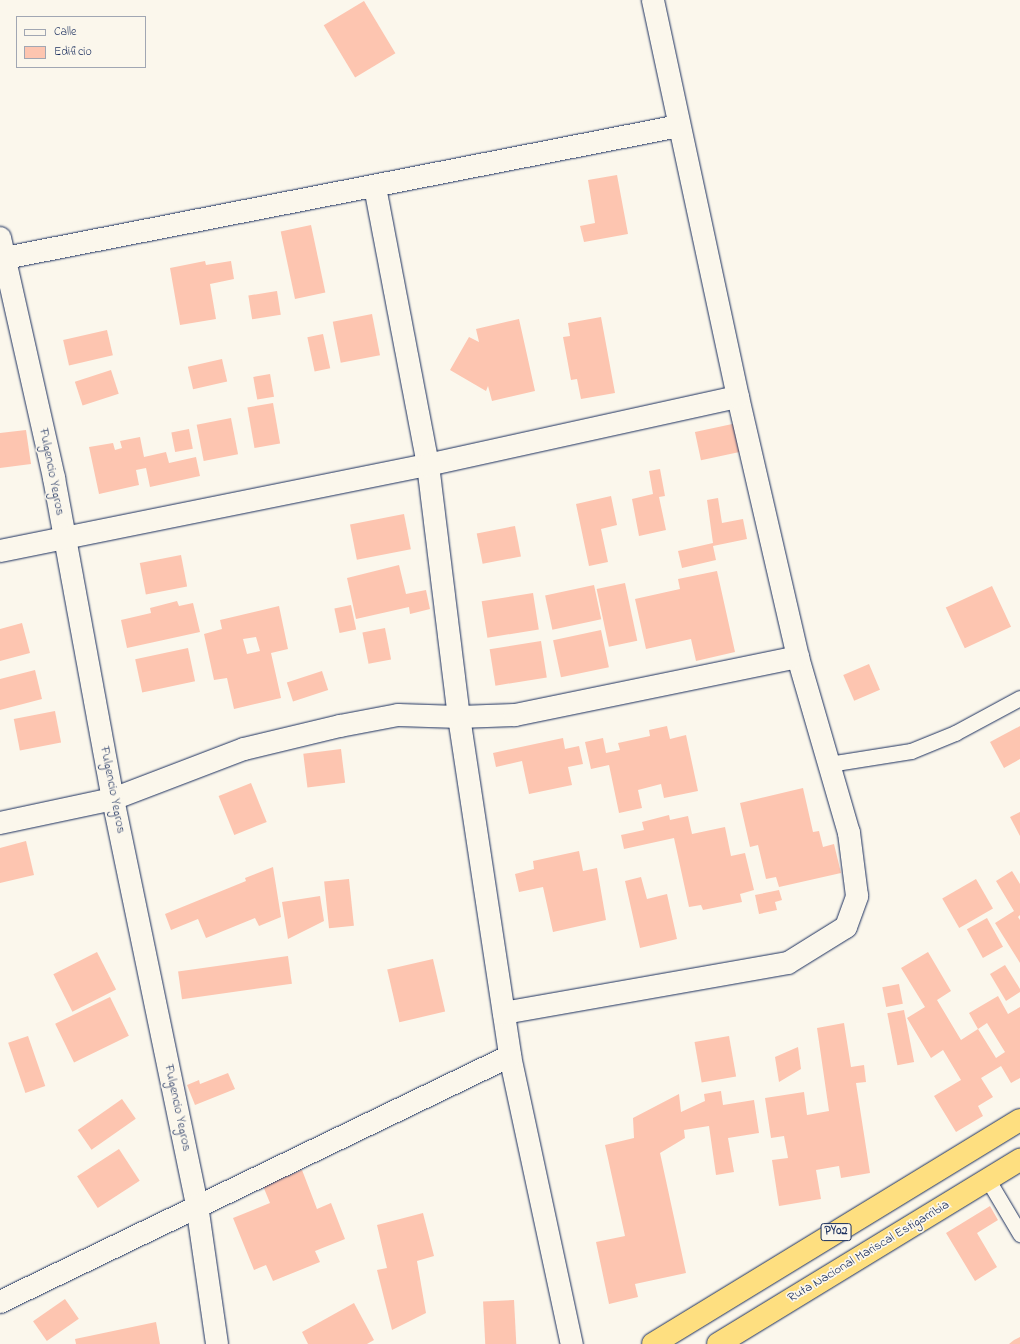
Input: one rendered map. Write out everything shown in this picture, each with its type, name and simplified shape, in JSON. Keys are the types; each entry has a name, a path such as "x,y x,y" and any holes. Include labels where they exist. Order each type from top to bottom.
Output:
{"highway":[{"name":"PY02","path":"653,1344 1020,1120"},
{"name":"Ruta Nacional Mariscal Estigarribia","path":"718,1344 1020,1160"}],"street":[{"path":"504,1013 788,963 846,927 857,896 849,833 798,657 738,397 653,0"},
{"path":"2,252 375,187 679,126"},
{"path":"375,187 428,465 459,717 510,1056 572,1344"},
{"name":"Fulgencio Yegros","path":"2,252 54,478 113,799 197,1205 217,1344"},
{"path":"0,551 428,465 738,397"},
{"path":"0,823 113,799 244,749 340,726 398,715 459,717 515,714 798,657"},
{"path":"0,1302 197,1205 510,1056"}],"lane":[{"path":"828,764 911,751 955,733 1020,698"},
{"path":"988,1180 1020,1234"}],"building":[{"path":"364,1 395,53 355,77 324,25"},
{"path":"617,175 628,234 584,242 580,226 595,223 588,180"},
{"path":"311,225 325,292 295,299 281,231"},
{"path":"205,261 206,265 231,261 234,279 210,284 216,319 180,325 170,268"},
{"path":"277,291 281,315 252,319 248,296"},
{"path":"372,314 380,355 341,363 333,322"},
{"path":"601,317 615,393 581,399 577,379 571,380 563,337 570,336 568,323"},
{"path":"519,319 535,391 492,401 488,386 486,391 450,370 469,337 479,342 476,329"},
{"path":"107,330 113,355 69,365 63,340"},
{"path":"323,334 330,368 315,372 307,337"},
{"path":"222,359 227,381 193,389 188,367"},
{"path":"111,370 119,394 83,406 75,382"},
{"path":"270,374 274,397 257,400 253,377"},
{"path":"273,403 280,443 255,448 247,408"},
{"path":"231,418 238,454 204,461 197,425"},
{"path":"737,423 743,451 701,460 695,432"},
{"path":"189,429 193,449 175,452 171,432"},
{"path":"26,430 31,464 0,468 0,433"},
{"path":"140,437 144,457 166,452 169,463 196,457 200,476 150,487 146,468 136,470 139,485 99,494 89,447 113,443 115,450 122,448 120,441"},
{"path":"660,469 665,496 659,497 666,530 639,536 632,499 653,494 649,471"},
{"path":"611,496 617,525 601,529 608,562 589,566 576,504"},
{"path":"718,498 722,523 743,519 747,539 713,546 716,560 682,568 678,551 713,543 707,500"},
{"path":"404,514 411,549 357,560 350,524"},
{"path":"515,526 521,556 483,564 477,533"},
{"path":"181,555 187,586 146,594 140,563"},
{"path":"399,565 406,594 426,590 430,609 410,614 409,607 356,619 347,578"},
{"path":"717,571 735,652 696,661 691,639 646,649 635,599 680,589 678,579"},
{"path":"625,583 637,641 609,647 597,589"},
{"path":"594,585 601,619 552,630 545,595"},
{"path":"992,586 1011,627 965,648 946,608"},
{"path":"533,593 539,630 487,638 482,601"},
{"path":"177,601 179,606 193,603 200,632 127,648 121,620 151,613 150,608"},
{"path":"351,605 356,629 340,633 334,609"},
{"path":"279,606 288,649 271,653 281,698 234,709 227,678 214,680 204,634 222,629 220,620","holes":["256,637 260,651 247,654 243,639"]},
{"path":"22,623 30,653 0,661 0,629"},
{"path":"385,628 391,659 369,664 362,632"},
{"path":"601,630 609,667 561,677 553,640"},
{"path":"541,641 547,678 495,686 490,649"},
{"path":"188,648 195,681 142,692 135,659"},
{"path":"869,664 880,690 854,701 843,675"},
{"path":"35,670 42,699 0,710 0,679"},
{"path":"322,671 328,690 293,701 287,682"},
{"path":"55,711 61,742 20,750 14,719"},
{"path":"667,726 670,739 686,735 698,791 664,798 661,784 638,790 642,808 619,813 609,765 591,769 585,742 603,738 606,753 620,750 618,743 650,736 649,730"},
{"path":"1020,726 1020,759 1004,768 990,742"},
{"path":"563,738 565,749 579,746 583,764 568,767 572,785 529,794 522,761 496,767 493,753"},
{"path":"341,749 345,783 307,787 303,754"},
{"path":"251,783 267,822 234,835 219,796"},
{"path":"803,788 813,832 819,831 823,847 834,844 841,873 779,887 776,877 766,879 758,845 750,847 740,803"},
{"path":"1020,812 1020,836 1010,817"},
{"path":"669,815 670,820 688,816 692,834 725,827 731,856 745,853 754,890 740,894 742,902 703,910 701,905 689,907 674,838 624,849 621,835 644,830 642,822"},
{"path":"26,841 34,875 0,883 0,848"},
{"path":"579,851 583,871 597,868 606,920 553,932 543,887 519,892 515,874 534,869 533,861"},
{"path":"273,867 281,917 259,926 255,918 206,938 198,919 171,930 165,914 246,881 245,878"},
{"path":"1012,871 1020,884 1020,915 1018,917 1020,920 1020,963 995,923 1014,911 996,881"},
{"path":"641,877 647,899 667,894 677,939 640,948 625,881"},
{"path":"349,879 354,926 329,928 324,882"},
{"path":"976,879 993,908 959,928 942,899"},
{"path":"779,890 782,900 775,902 777,910 759,914 755,895"},
{"path":"320,896 324,921 288,939 282,902"},
{"path":"987,918 1003,947 983,958 967,929"},
{"path":"97,952 116,989 72,1012 53,974"},
{"path":"928,952 951,991 937,1000 961,1040 978,1029 969,1013 998,996 1008,1014 1020,1007 1020,1078 1011,1083 1001,1066 981,1078 993,1097 978,1106 983,1116 956,1132 934,1096 961,1080 943,1050 931,1058 907,1018 925,1007 901,968","holes":["987,1023 1005,1052 996,1058 978,1029"]},
{"path":"288,956 292,984 182,999 178,971"},
{"path":"433,959 445,1012 399,1022 387,970"},
{"path":"1005,965 1020,989 1020,992 1006,1001 990,974"},
{"path":"899,984 903,1004 886,1007 882,987"},
{"path":"110,997 129,1036 74,1062 55,1024"},
{"path":"904,1010 914,1062 897,1065 887,1013"},
{"path":"844,1023 851,1067 864,1065 866,1082 856,1083 870,1173 841,1178 839,1166 816,1170 821,1199 779,1206 772,1160 788,1158 784,1136 771,1138 765,1098 804,1092 807,1115 829,1111 817,1028"},
{"path":"28,1036 45,1086 25,1093 8,1043"},
{"path":"729,1036 736,1076 702,1082 695,1042"},
{"path":"798,1047 801,1069 779,1082 775,1057"},
{"path":"228,1073 235,1089 195,1105 187,1085 199,1080 200,1084"},
{"path":"721,1091 723,1105 754,1100 759,1133 728,1138 734,1172 716,1175 709,1126 684,1130 685,1138 660,1153 686,1273 635,1284 638,1297 609,1304 596,1242 625,1236 605,1145 634,1138 633,1118 679,1094 681,1112 705,1101 704,1094"},
{"path":"122,1099 136,1119 92,1150 78,1130"},
{"path":"119,1149 140,1181 98,1208 77,1176"},
{"path":"302,1170 317,1209 331,1203 345,1239 315,1251 320,1262 273,1281 266,1265 254,1270 233,1218 270,1203 263,1186"},
{"path":"990,1206 998,1220 977,1233 997,1267 975,1281 946,1233"},
{"path":"423,1213 434,1256 417,1261 426,1313 392,1330 377,1270 387,1268 377,1225"},
{"path":"65,1299 79,1319 47,1341 33,1321"},
{"path":"514,1300 516,1344 485,1344 483,1302"},
{"path":"354,1303 374,1340 367,1344 308,1344 302,1332"},
{"path":"156,1322 160,1344 76,1344 75,1339"},
{"path":"1020,1337 1020,1344 1009,1344 1014,1340"}]}
